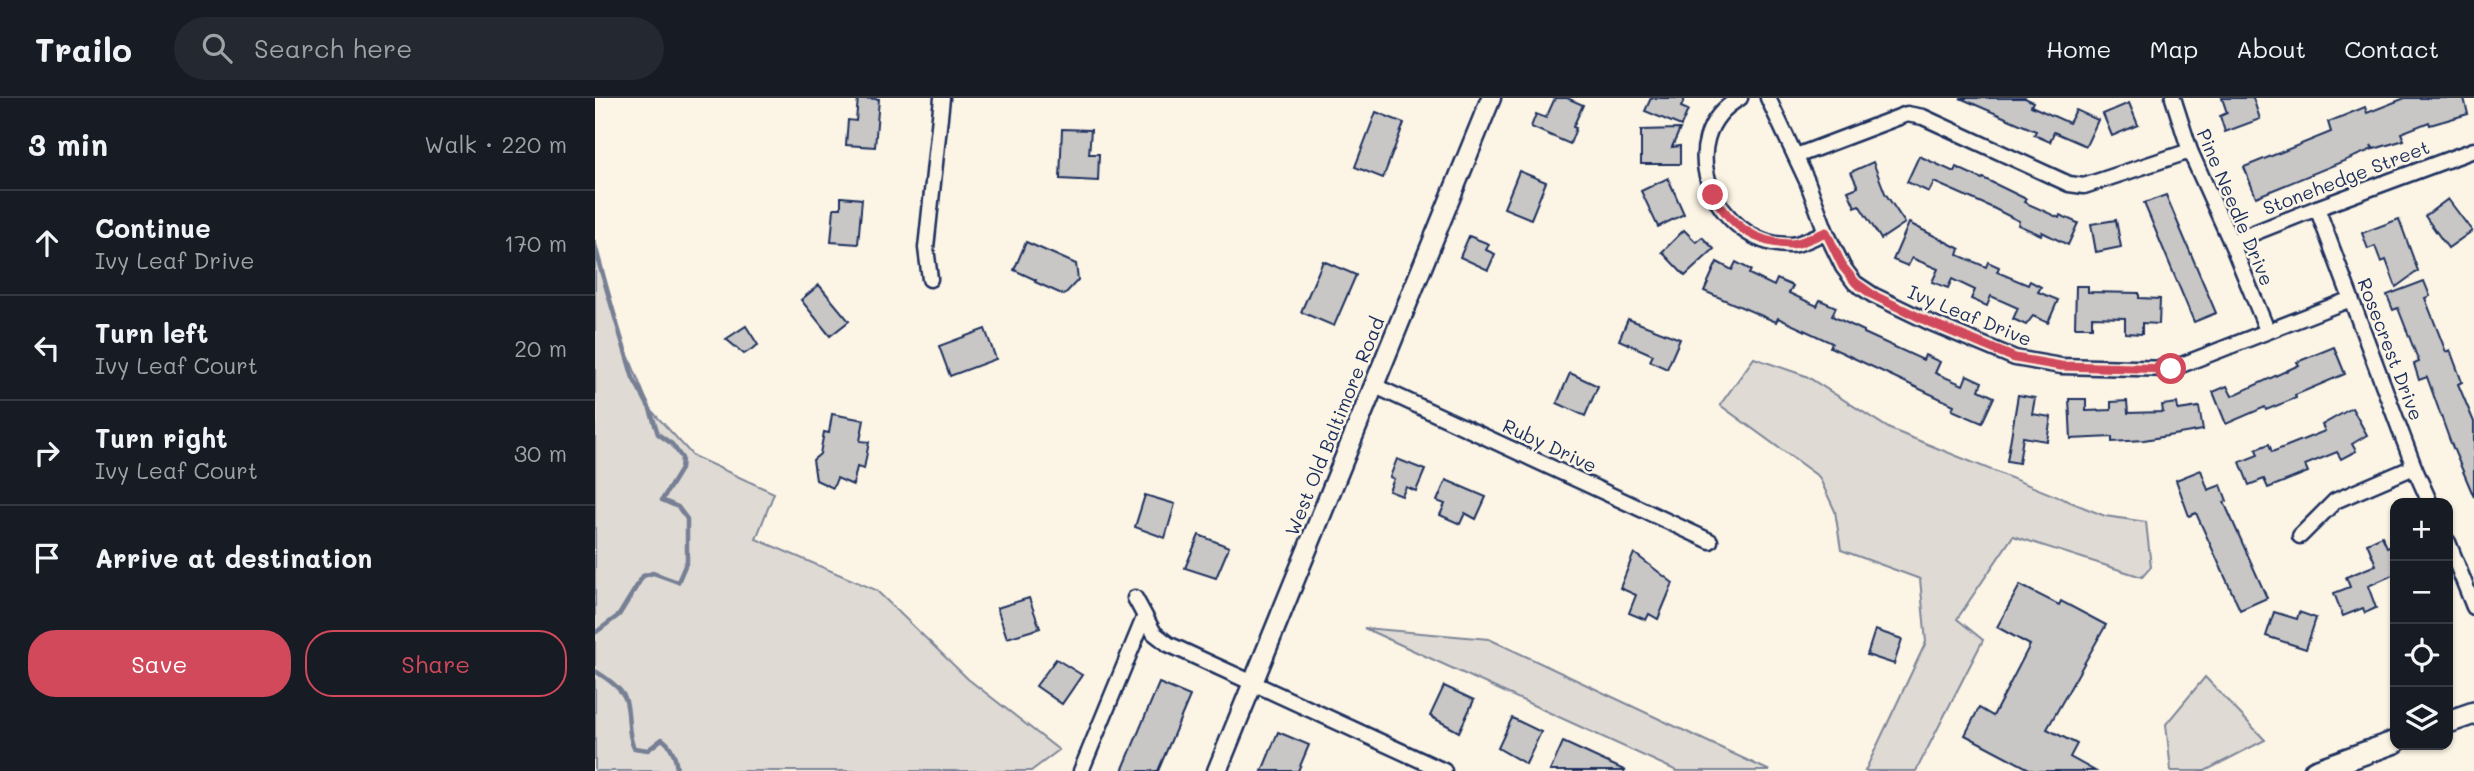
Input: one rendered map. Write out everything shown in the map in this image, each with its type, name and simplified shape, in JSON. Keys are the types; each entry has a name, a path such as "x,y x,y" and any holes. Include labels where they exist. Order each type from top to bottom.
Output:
{"main road":[{"path":"2453,720 2474,713"},
{"path":"2315,771 2390,743"}],"street":[{"path":"930,279 926,248 942,98"},
{"name":"West Old Baltimore Road","path":"1217,771 1491,98"},
{"path":"1740,98 1723,109 1707,137 1704,152 1713,195 1722,211 1736,226 1771,241 1791,245 1826,232"},
{"name":"Ivy Leaf Drive","path":"1768,98 1796,156 1826,232 1843,267 1856,283 1873,295 1929,322 2015,358 2061,366 2171,369 2351,299"},
{"name":"Pine Needle Drive","path":"2173,98 2190,151 2267,330"},
{"path":"1796,156 1907,114 1923,117 2069,184 2084,186 2190,151"},
{"name":"Stonehedge Street","path":"2231,242 2474,150"},
{"name":"Rosecrest Drive","path":"2317,208 2428,498"},
{"name":"Ruby Drive","path":"1373,385 1710,541"},
{"path":"2299,536 2335,501 2414,467"},
{"path":"2453,549 2467,568 2474,607"},
{"path":"1135,598 1154,633 1168,643 1444,771"},
{"path":"1081,771 1144,618"}],"shaded area":[{"path":"595,240 622,340 650,409 693,456 774,493 756,539 876,590 968,679 1059,750 1031,771 595,771"},
{"path":"1754,358 1806,376 1890,429 2105,516 2146,522 2151,567 2142,577 2013,536 1957,619 1983,640 1916,771 1865,771 1926,642 1920,579 1841,550 1835,511 1819,477 1720,405"},
{"path":"1364,628 1489,639 1770,771 1677,771"},
{"path":"2205,677 2265,740 2205,771 2171,771 2166,724"}],"building":[{"path":"858,98 879,99 875,147 846,145 848,120 856,121"},
{"path":"1555,98 1567,98 1583,105 1573,127 1576,128 1570,144 1531,127 1536,114 1546,118"},
{"path":"1651,98 1685,98 1681,107 1688,110 1681,126 1645,111"},
{"path":"1960,98 2025,98 2033,102 2031,106 2069,123 2076,110 2098,120 2086,146 2054,132 2050,142 2034,135 2036,131"},
{"path":"2222,98 2253,98 2260,119 2225,132 2220,116 2227,113"},
{"path":"2405,98 2464,98 2468,114 2430,125 2429,122 2401,133 2404,140 2374,149 2371,145 2373,149 2256,197 2244,167 2331,132 2328,122 2365,107 2367,113"},
{"path":"2129,103 2138,125 2112,136 2103,114"},
{"path":"1376,112 1404,123 1383,178 1355,167"},
{"path":"1062,129 1091,130 1089,154 1099,154 1098,181 1060,179"},
{"path":"1680,129 1672,147 1680,146 1680,164 1641,164 1641,130"},
{"path":"1919,156 1954,172 1956,167 1983,178 2026,199 2024,202 2059,218 2060,215 2078,223 2068,245 2042,232 2041,235 2018,225 2019,221 1934,182 1929,192 1907,182"},
{"path":"1873,162 1885,193 1905,223 1881,239 1859,205 1855,207 1848,191 1858,187 1851,172"},
{"path":"1519,171 1546,182 1531,219 1504,208"},
{"path":"1668,178 1684,214 1658,227 1641,191"},
{"path":"2166,195 2216,313 2194,322 2144,203"},
{"path":"841,197 862,199 858,244 831,242 834,208 841,208"},
{"path":"2448,199 2472,231 2448,248 2425,216"},
{"path":"2399,219 2418,271 2396,287 2386,260 2381,262 2375,246 2368,249 2362,233"},
{"path":"2116,220 2121,247 2096,252 2091,224"},
{"path":"1909,223 1960,249 1958,255 1986,267 1988,262 1999,267 1997,272 2028,285 2030,281 2041,287 2038,292 2058,300 2048,323 2033,316 2026,325 2013,319 2018,308 1991,296 1987,306 1971,299 1975,290 1952,279 1948,288 1932,282 1938,269 1912,258 1908,266 1893,260"},
{"path":"1684,230 1696,242 1702,237 1714,249 1685,276 1662,252"},
{"path":"1469,236 1489,244 1486,250 1495,254 1488,270 1460,257"},
{"path":"1026,242 1076,264 1078,280 1064,295 1014,270"},
{"path":"1323,261 1356,275 1334,326 1301,312"},
{"path":"1717,262 1732,270 1736,262 1751,270 1749,274 1774,286 1777,279 1793,286 1789,293 1817,306 1820,300 1836,307 1832,316 1864,333 1923,360 1925,355 1940,362 1935,373 1963,385 1967,375 1982,382 1979,390 1994,397 1982,423 1952,410 1954,405 1830,347 1832,343 1778,318 1776,322 1704,291"},
{"path":"2424,281 2430,296 2425,298 2446,352 2450,350 2462,382 2458,384 2474,422 2474,497 2427,377 2419,380 2414,364 2419,362 2398,308 2393,310 2387,295"},
{"path":"819,285 849,321 830,336 801,300"},
{"path":"2076,286 2088,286 2088,292 2139,293 2139,298 2160,299 2159,324 2142,323 2142,334 2125,333 2125,318 2092,317 2092,327 2075,327"},
{"path":"1628,319 1680,339 1667,369 1650,361 1653,355 1619,340"},
{"path":"746,326 758,345 744,354 726,339"},
{"path":"985,329 996,359 950,376 939,346"},
{"path":"2334,347 2345,374 2295,395 2296,398 2266,410 2265,407 2226,424 2213,392 2227,386 2232,396 2299,365 2297,362"},
{"path":"1570,373 1598,386 1585,416 1557,403"},
{"path":"2018,395 2035,398 2032,414 2051,417 2047,441 2023,437 2019,463 2007,461"},
{"path":"2069,399 2086,399 2086,411 2111,410 2111,402 2127,401 2128,413 2163,412 2162,405 2177,403 2178,410 2199,407 2203,430 2144,440 2112,442 2112,437 2071,439"},
{"path":"2352,408 2367,435 2352,444 2356,451 2341,459 2337,452 2305,465 2308,472 2268,488 2264,479 2249,485 2240,462 2258,455 2256,449 2269,444 2272,452 2325,431 2322,425"},
{"path":"832,414 864,420 860,441 869,442 864,469 857,467 853,485 837,478 833,488 816,480 813,460 820,454 824,432 829,433"},
{"path":"1397,459 1425,470 1416,491 1406,487 1402,496 1389,491 1394,479 1390,477"},
{"path":"2201,470 2208,490 2221,485 2227,501 2224,502 2267,598 2240,610 2196,513 2189,516 2176,480"},
{"path":"1446,480 1486,497 1476,519 1465,513 1460,524 1440,515 1445,504 1437,501"},
{"path":"1145,495 1175,504 1165,538 1135,527"},
{"path":"1199,535 1229,547 1216,578 1185,568"},
{"path":"2382,536 2387,547 2390,546 2390,576 2368,586 2376,608 2365,613 2363,608 2343,616 2334,593 2350,587 2346,577 2376,565 2367,543"},
{"path":"1634,553 1673,583 1658,619 1649,614 1646,620 1629,613 1636,595 1620,588"},
{"path":"2020,585 2059,605 2061,601 2106,625 2047,729 2077,744 2070,757 2095,771 2033,771 1965,735 1979,708 1993,716 2030,645 1997,627"},
{"path":"1029,598 1040,628 1007,638 997,608"},
{"path":"2274,612 2297,619 2299,612 2316,618 2306,649 2266,636"},
{"path":"1875,630 1902,639 1894,664 1867,655"},
{"path":"1056,659 1082,675 1062,704 1036,686"},
{"path":"1159,683 1190,696 1158,771 1122,771"},
{"path":"1444,686 1474,700 1459,732 1430,716"},
{"path":"1512,718 1541,732 1526,764 1498,748"},
{"path":"1278,732 1309,745 1298,771 1262,771"},
{"path":"1563,742 1626,771 1550,771"}],"waterway":[{"path":"595,250 633,378 650,409 658,434 672,444 682,458 681,469 662,500 678,507 687,519 687,561 678,582 653,573 643,576 619,615 595,633"},
{"path":"595,671 623,694 634,748 648,750 662,739 673,753 677,771"}],"route":[{"path":"1713,195 1722,211 1736,226 1771,241 1791,245 1826,232 1843,267 1856,283 1873,295 2015,358 2061,366 2171,369"}]}
